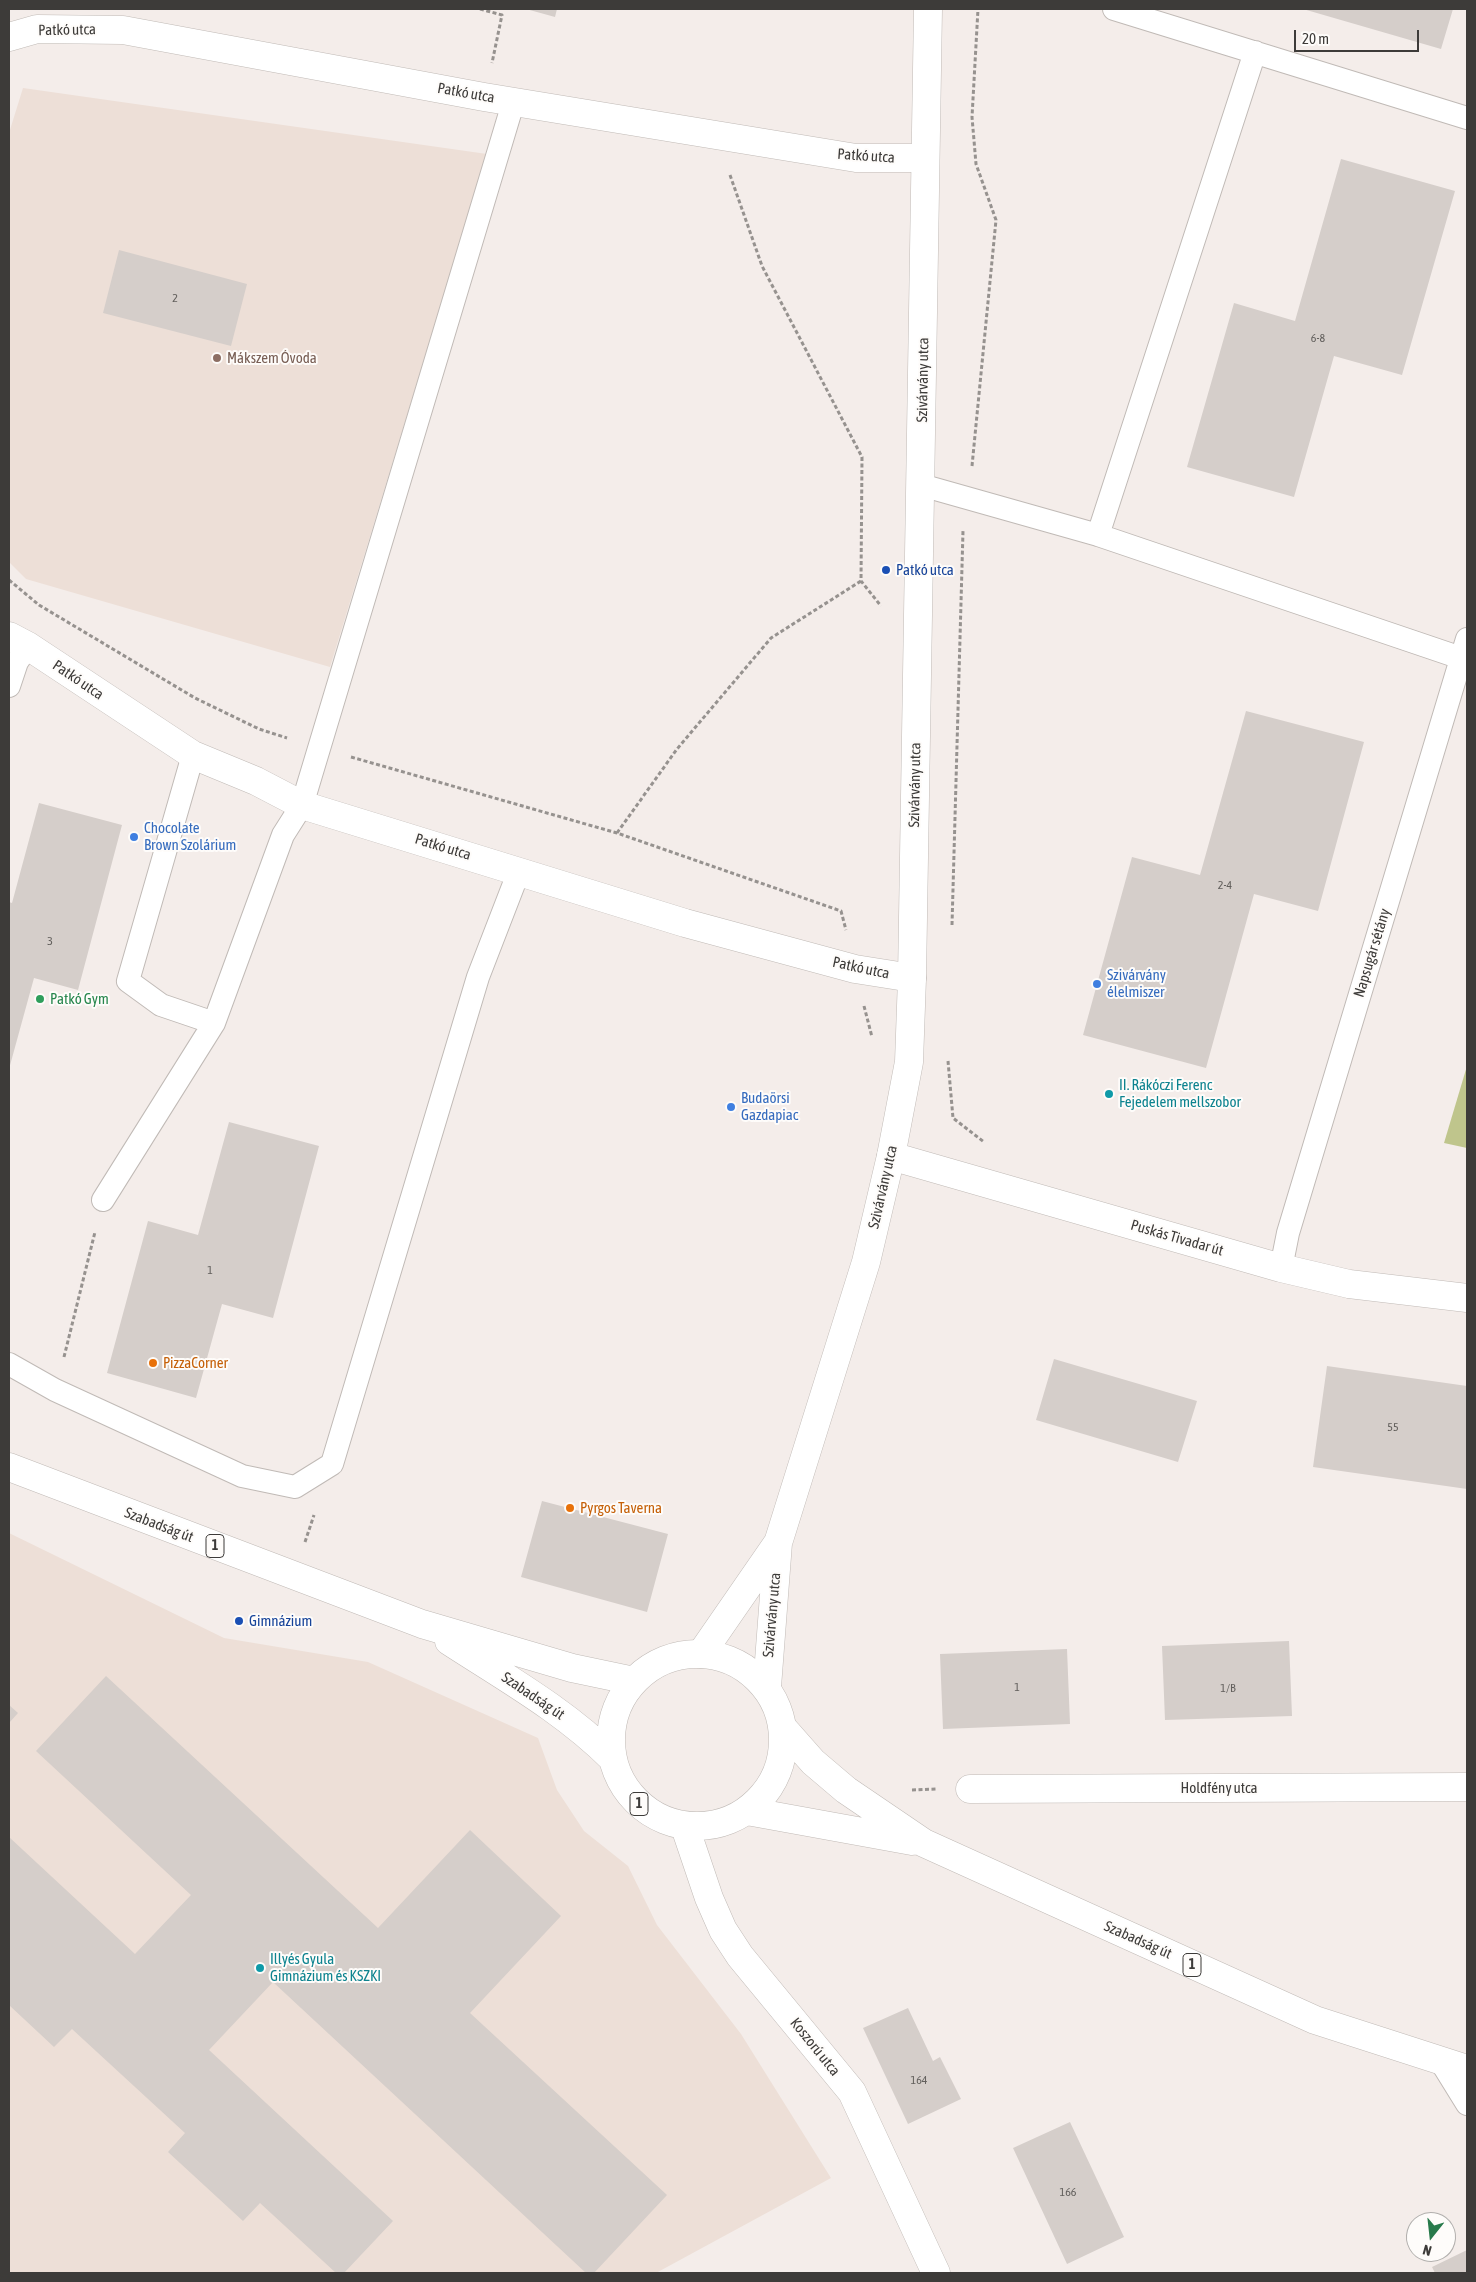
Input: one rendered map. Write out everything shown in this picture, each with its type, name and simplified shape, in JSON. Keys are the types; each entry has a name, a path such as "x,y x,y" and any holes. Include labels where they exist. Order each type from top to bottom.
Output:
{"street":[{"name":"Szivárvány utca","path":"766,1687 778,1543 866,1262 891,1156 909,1062 921,485 928,9"},
{"name":"Patkó utca","path":"9,37 37,29 123,30 484,97 514,100 856,158 925,158"},
{"name":"Patkó utca","path":"18,641 193,755 256,781 302,805 685,923 855,969 912,978"},
{"name":"Puskás Tivadar út","path":"891,1156 1282,1268 1349,1284 1467,1298"},
{"name":"Szabadság út","path":"9,1467 294,1577 422,1624 572,1668 634,1681"},
{"name":"Szivárvány utca","path":"701,1654 778,1543"},
{"name":"Szabadság út","path":"422,1624 554,1708 589,1735 613,1759"},
{"name":"Szabadság út","path":"701,1654 721,1657 740,1665 766,1687 774,1700 783,1728 782,1759 769,1789 746,1811 729,1822 709,1826 685,1827 662,1821 640,1805 623,1784 613,1759 611,1731 619,1704 634,1681 654,1665 677,1656 701,1654"},
{"name":"Szabadság út","path":"783,1728 813,1762 846,1790 924,1843 1315,2020 1467,2069"},
{"name":"Holdfény utca","path":"970,1789 1467,1787"},
{"name":"Szabadság út","path":"746,1811 924,1843"},
{"name":"Koszorú utca","path":"685,1827 709,1898 723,1930 740,1956 852,2092 936,2273"}],"lane":[{"path":"1114,9 1467,118"},
{"path":"1098,535 1255,52"},
{"path":"103,1200 214,1022 283,835 302,805 514,100"},
{"path":"921,485 969,497 1098,535 1465,652"},
{"path":"9,686 17,662 18,641"},
{"name":"Napsugár sétány","path":"1282,1268 1288,1233 1465,652"},
{"path":"193,755 128,980 161,1005 214,1022"},
{"path":"9,1364 55,1390 242,1476 295,1487 332,1464 478,976 519,871"},
{"path":"1441,2062 1467,2104"}],"path":[{"path":"480,9 502,15 484,97"},
{"path":"952,931 963,536 969,497 996,220 976,164 972,117 978,9"},
{"path":"716,135 762,266 862,457 861,581 884,610"},
{"path":"9,580 39,605 195,698 259,729 617,834 841,911 873,1043 883,1055 909,1062"},
{"path":"617,834 677,749 771,638 861,581"},
{"path":"948,1059 953,1118 980,1142 990,1144"},
{"path":"55,1390 103,1200"},
{"path":"294,1577 332,1464"}],"shaded area":[{"name":"Mákszem Óvoda","path":"23,88 487,154 330,667 26,579 9,562 9,133"},
{"path":"9,1533 224,1638 368,1662 538,1738 557,1790 584,1831 628,1866 657,1925 741,2034 831,2178 656,2273 9,2273"}],"green space":[{"path":"1467,1066 1467,1148 1444,1143"}],"building":[{"path":"526,9 557,9 555,17"},
{"path":"1303,9 1453,9 1441,49"},
{"path":"1341,159 1455,191 1402,375 1334,356 1294,497 1187,467 1234,303 1295,321"},
{"path":"119,250 247,284 231,346 103,313"},
{"path":"1246,711 1364,742 1318,911 1254,894 1206,1068 1083,1035 1132,857 1200,875"},
{"path":"39,803 122,825 78,990 34,978 9,1069 9,902 12,903"},
{"path":"229,1122 319,1146 273,1318 222,1304 196,1398 107,1373 148,1221 198,1235"},
{"path":"1054,1359 1197,1401 1178,1462 1036,1420"},
{"path":"1327,1366 1467,1386 1467,1489 1313,1467"},
{"path":"542,1501 668,1534 647,1612 521,1577"},
{"path":"1289,1641 1292,1716 1165,1720 1162,1646"},
{"path":"1067,1649 1070,1724 943,1729 940,1654"},
{"name":"Illyés Gyula Gimnázium és KSZKI","path":"106,1676 378,1928 470,1830 561,1916 470,2013 667,2195 594,2273 586,2273 273,1982 209,2050 393,2221 344,2273 336,2273 260,2203 243,2221 168,2152 185,2133 72,2029 54,2047 9,2005 9,1837 135,1954 191,1895 36,1751"},
{"path":"9,1705 18,1713 9,1723"},
{"path":"908,2008 933,2061 940,2057 961,2099 908,2124 863,2028"},
{"path":"1070,2122 1124,2237 1067,2264 1013,2148"},
{"path":"1467,2250 1467,2273 1435,2273 1432,2267 1442,2262 1456,2262 1456,2255"}],"place":[{"name":"Mákszem Óvoda","path":"217,358"},
{"name":"Patkó utca","path":"886,570"},
{"name":"Chocolate Brown Szolárium","path":"134,837"},
{"name":"Szivárvány élelmiszer","path":"1097,984"},
{"name":"Patkó Gym","path":"40,999"},
{"name":"II. Rákóczi Ferenc Fejedelem mellszobor","path":"1109,1094"},
{"name":"Budaörsi Gazdapiac","path":"731,1107"},
{"name":"PizzaCorner","path":"153,1363"},
{"name":"Pyrgos Taverna","path":"570,1508"},
{"name":"Gimnázium","path":"239,1621"},
{"name":"Illyés Gyula Gimnázium és KSZKI","path":"260,1968"}]}
